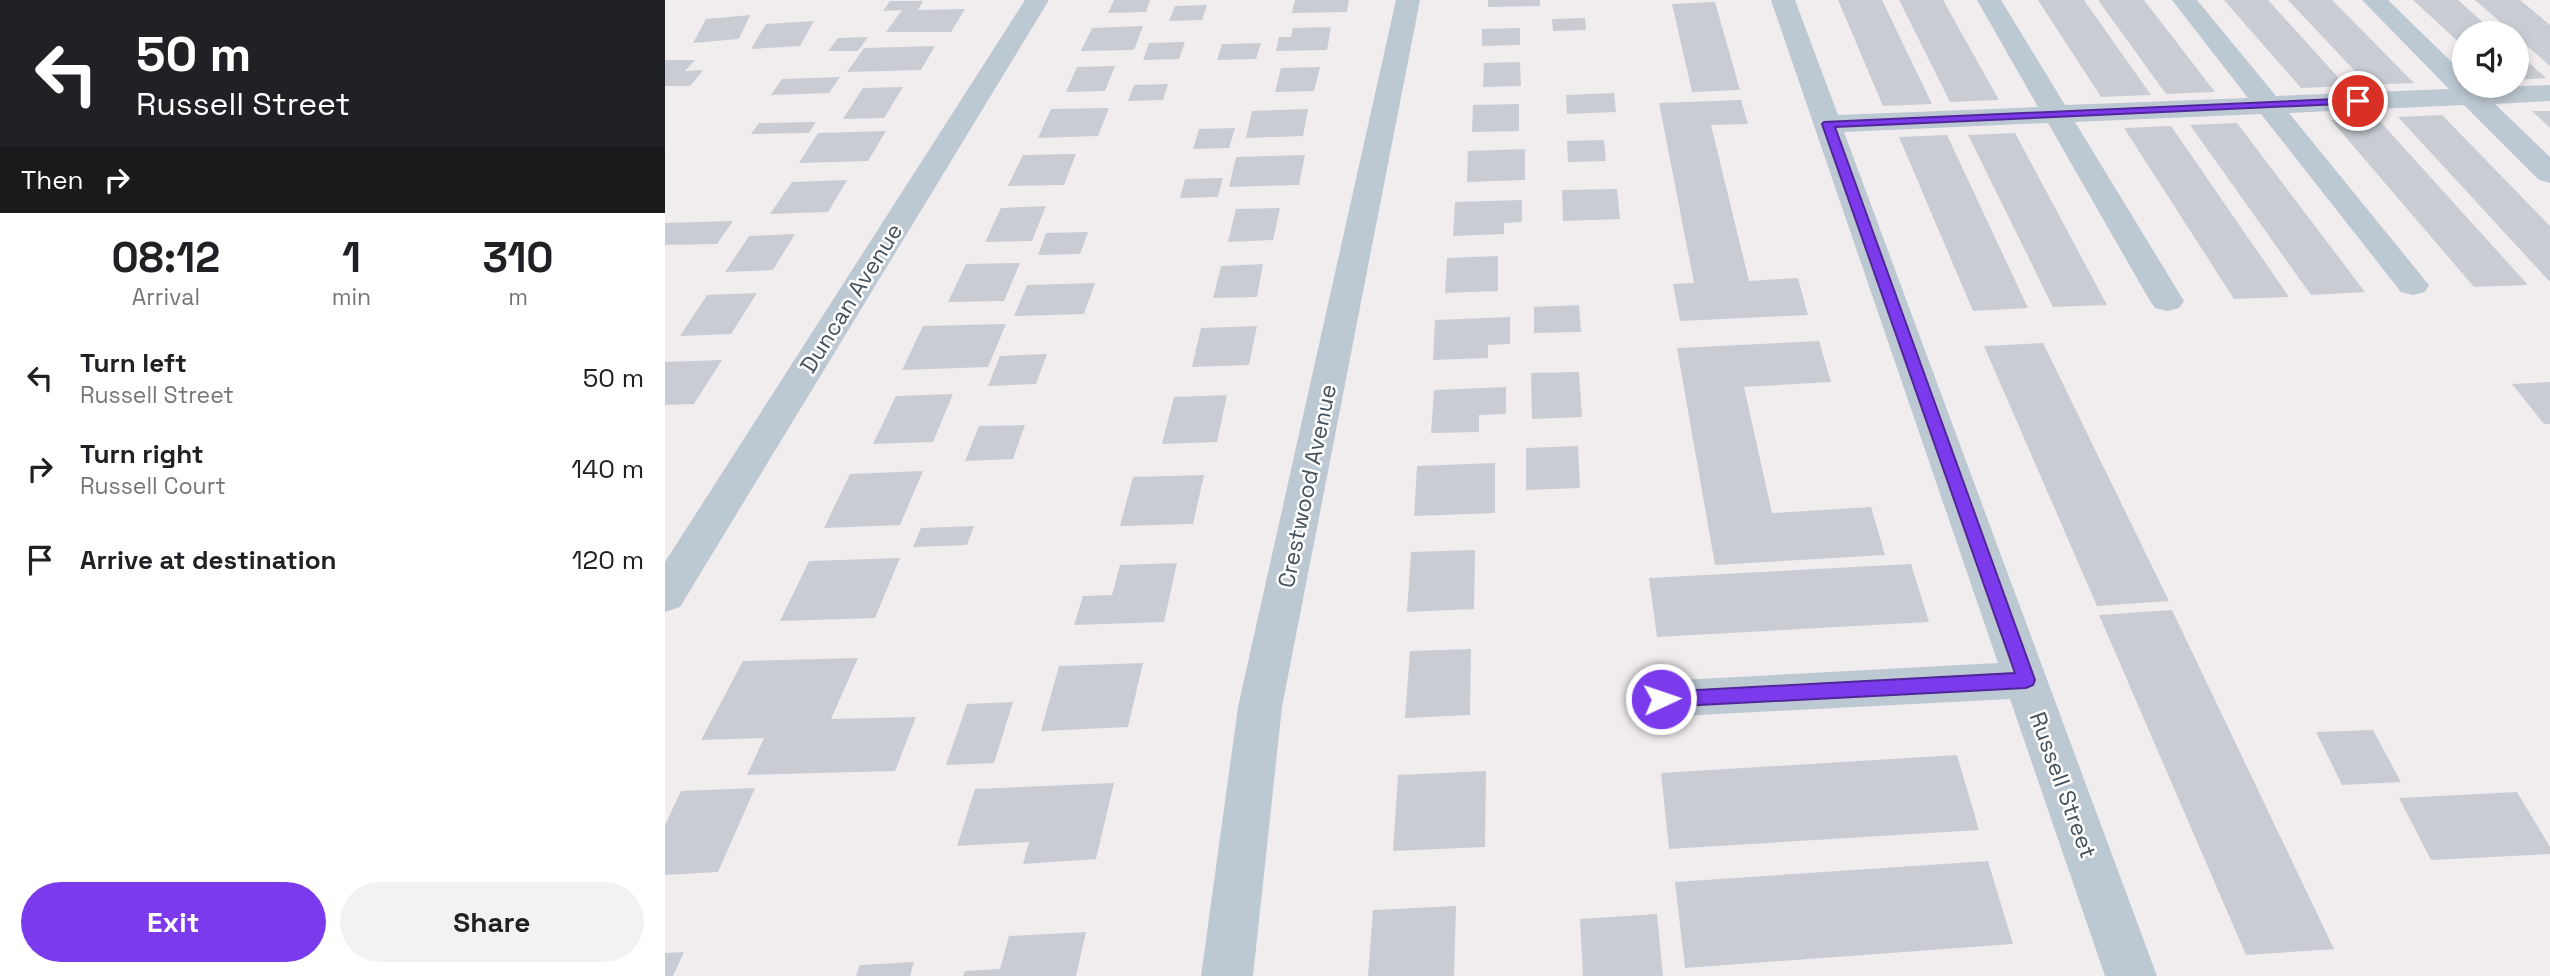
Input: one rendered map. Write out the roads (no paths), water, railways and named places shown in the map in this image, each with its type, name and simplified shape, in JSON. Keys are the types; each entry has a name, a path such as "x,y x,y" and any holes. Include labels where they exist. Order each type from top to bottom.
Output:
{"street":[{"name":"Duncan Avenue","path":"665,596 1037,0"},
{"name":"Crestwood Avenue","path":"1227,976 1260,707 1408,0"},
{"name":"Russell Street","path":"1783,0 2131,976"},
{"path":"1989,0 2167,301"},
{"path":"2184,0 2413,285"},
{"path":"2374,0 2452,76"},
{"path":"2529,94 2550,93"},
{"path":"1828,124 2452,97"},
{"path":"2475,98 2550,173"},
{"path":"1661,699 2026,680"}]}
